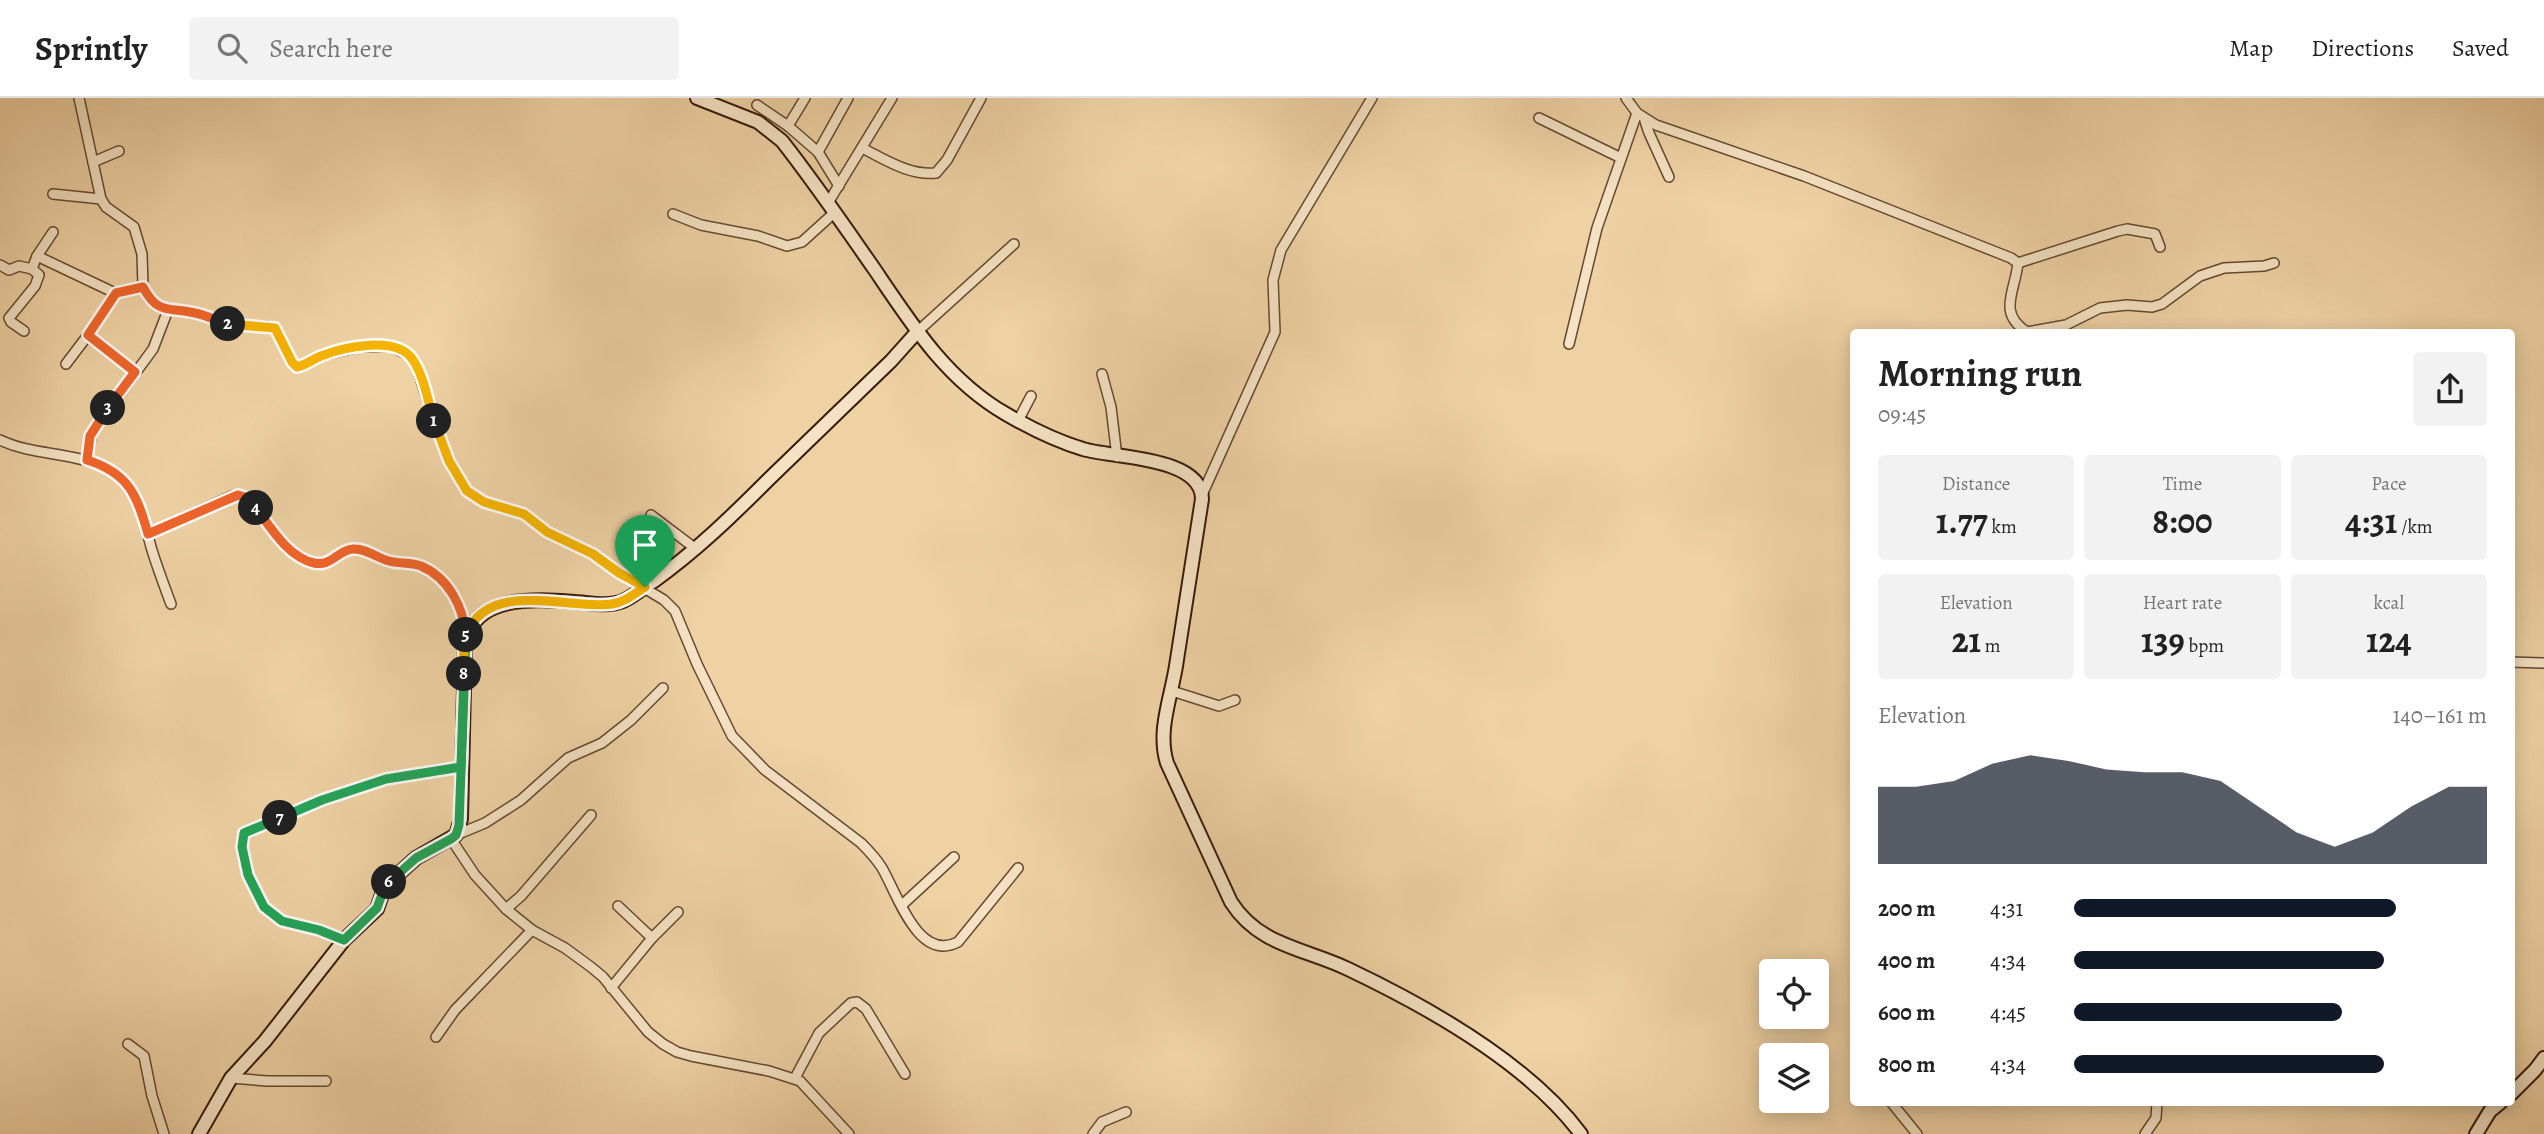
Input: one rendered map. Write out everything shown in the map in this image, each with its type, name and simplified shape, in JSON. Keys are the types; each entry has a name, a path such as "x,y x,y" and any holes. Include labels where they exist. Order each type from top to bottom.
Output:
{"street":[{"path":"79,98 100,199 106,207 134,227 142,254 143,287 154,303 169,310 194,313 233,326 275,328 297,367 320,356 359,347 390,346 413,358 449,461 467,491 484,502 524,514 547,532 593,554 619,573 645,587 675,611 702,676 732,736 765,771 861,843 883,869 925,940 942,946 952,945 965,936 1018,868"},
{"path":"697,98 749,118 771,130 782,141 917,332 962,383 982,400 1059,441 1099,454 1143,458 1165,464 1195,483 1202,495"},
{"path":"788,126 805,98"},
{"path":"818,152 848,98"},
{"path":"673,214 701,225 758,236 787,246 802,242 831,208 838,186 892,98"},
{"path":"862,148 908,169 936,173 947,160 981,98"},
{"path":"1372,98 1281,250 1273,281 1275,332 1202,495 1172,691 1163,732 1165,756 1223,885 1244,921 1260,933 1328,960 1425,1008 1483,1046 1542,1091 1564,1111 1581,1134"},
{"path":"1626,98 1645,121 1804,176 2018,263"},
{"path":"749,118 759,101 818,152 838,186"},
{"path":"1569,344 1597,228 1637,113"},
{"path":"1539,118 1621,159"},
{"path":"1645,121 1648,134 1669,177"},
{"path":"93,162 119,151"},
{"path":"53,194 100,199"},
{"path":"2018,263 2126,229 2155,234 2160,247"},
{"path":"32,269 52,232"},
{"path":"467,635 479,615 500,605 539,600 608,604 624,601 645,587 696,549 891,361 917,332 1014,244"},
{"path":"37,256 116,293 143,287"},
{"path":"2018,263 2009,306 2010,317 2022,329"},
{"path":"2044,329 2066,325 2100,307 2127,304 2152,307 2162,304 2200,276 2224,268 2274,263"},
{"path":"0,265 9,270 19,266 32,269 39,275 9,317 11,322 24,331"},
{"path":"66,364 116,293"},
{"path":"87,460 92,432 153,349 169,310"},
{"path":"88,335 135,372"},
{"path":"1102,374 1111,407 1118,457"},
{"path":"1018,421 1031,396"},
{"path":"0,440 40,454 87,460 117,474 128,485 142,512 171,604"},
{"path":"148,534 232,496 243,495 288,548 310,562 328,563 351,549 390,562 407,563 428,570 456,599 467,635 461,819 453,837"},
{"path":"650,514 696,549"},
{"path":"2515,662 2544,663"},
{"path":"199,1134 231,1078 265,1041 344,940 377,908 385,886 416,858 485,823 521,800 568,758 602,743 631,720 663,688"},
{"path":"1172,691 1219,706 1235,700"},
{"path":"344,940 319,930 282,921 264,907 248,875 242,847 244,833 322,800 386,779 461,767"},
{"path":"506,909 522,896 590,815"},
{"path":"453,837 475,875 506,909 532,930 581,958 648,1031 677,1052 795,1078 805,1084 849,1134"},
{"path":"902,905 954,857"},
{"path":"618,906 652,938"},
{"path":"611,988 652,938 678,912"},
{"path":"436,1037 455,1010 532,930"},
{"path":"795,1078 819,1033 851,1003 857,1002 866,1009 905,1074"},
{"path":"128,1044 144,1056 152,1096 164,1134"},
{"path":"2515,1086 2544,1058"},
{"path":"231,1078 267,1081 326,1080"},
{"path":"1894,1106 1917,1134"},
{"path":"2145,1134 2156,1118 2157,1106"},
{"path":"2476,1134 2496,1106"},
{"path":"1093,1134 1102,1122 1126,1112"}],"route":[{"path":"645,587 619,573 593,554 547,532 524,514 484,502 467,491 449,461 413,358 404,351 381,345 359,347 320,356 297,367 293,365 275,328 239,327 194,313 163,310 149,298 143,287 114,294 88,335 135,372 92,432 88,441 87,460 117,474 128,485 142,512 148,534 232,496 243,495 277,537 288,548 310,562 328,563 351,549 390,562 419,566 437,577 461,607 467,635 461,730 461,767 461,819 456,835 416,858 385,886 377,908 344,940 319,930 282,921 264,907 248,875 242,847 244,833 322,800 386,779 461,767 461,730 465,645 467,635 470,626 479,615 500,605 518,601 615,603 624,601 645,587"}]}
